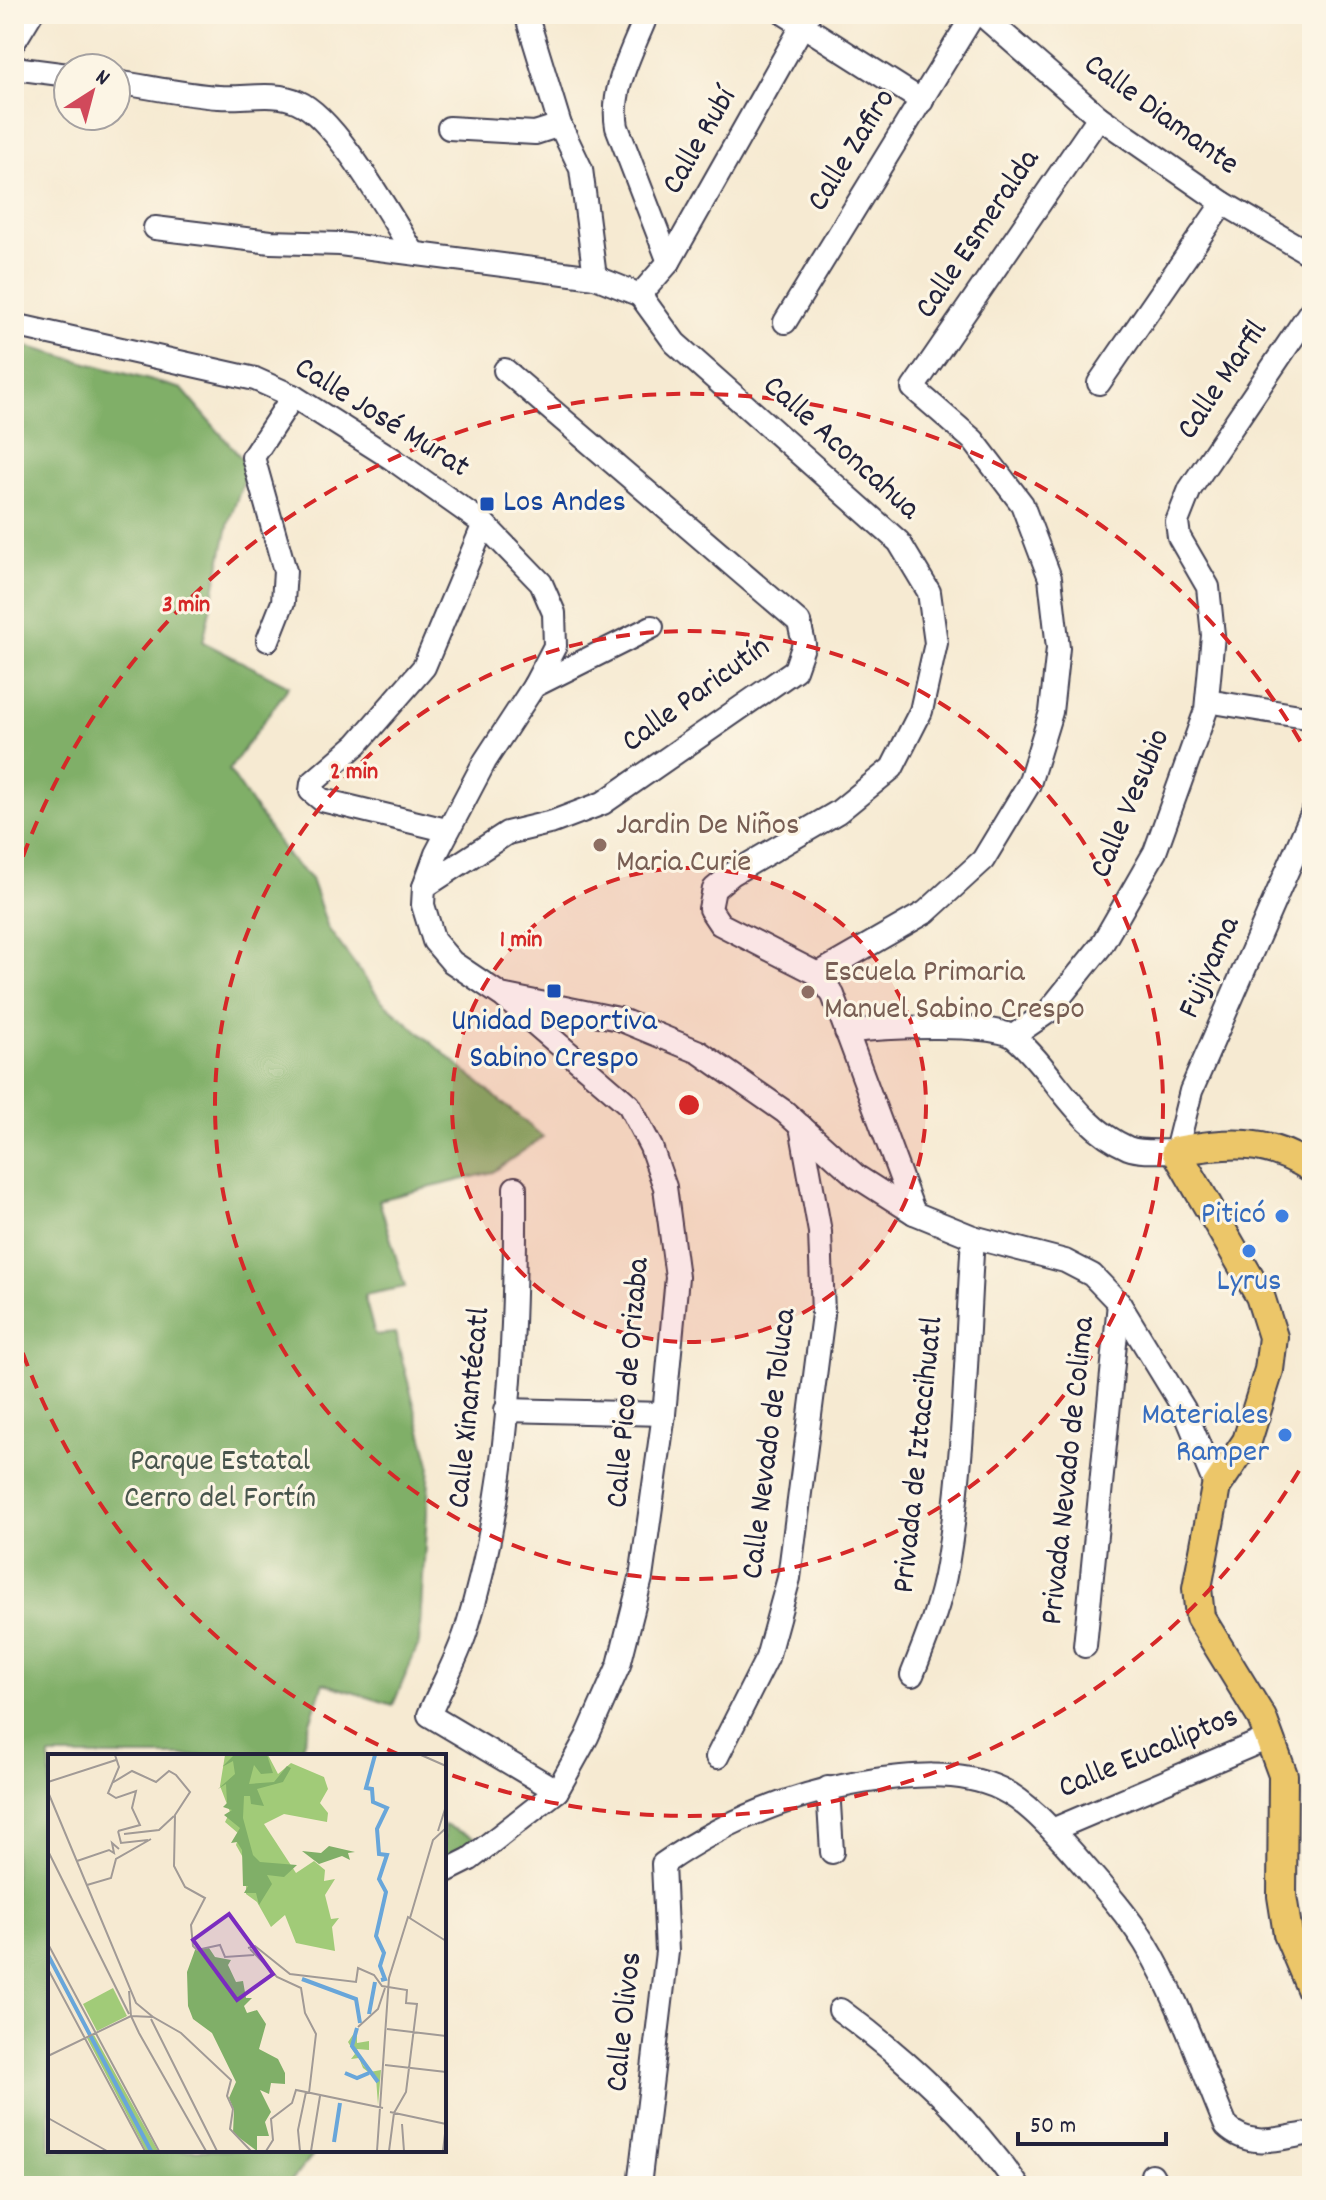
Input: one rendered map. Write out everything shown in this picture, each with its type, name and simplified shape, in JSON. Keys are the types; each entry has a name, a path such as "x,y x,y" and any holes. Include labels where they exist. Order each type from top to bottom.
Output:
{"main road":[{"path":"1312,1168 1275,1150 1227,1142 1176,1151 1260,1296 1273,1337 1269,1370 1247,1441 1216,1487 1197,1588 1200,1617 1271,1737 1283,1775 1282,1896 1288,1934 1312,1991"}],"street":[{"path":"14,42 31,14"},
{"path":"526,14 560,125 581,169 595,277"},
{"path":"647,14 616,93 614,110 617,127 669,262"},
{"name":"Calle Zafiro","path":"785,322 974,14"},
{"name":"Calle Diamante","path":"981,14 1099,117 1223,203 1312,255"},
{"path":"799,18 922,101"},
{"name":"Calle Rubí","path":"640,295 669,262 799,18"},
{"path":"14,68 52,73"},
{"path":"132,84 220,98 279,97 300,102 319,116 371,185 413,252"},
{"name":"Calle Esmeralda","path":"818,974 926,912 983,860 1029,784 1051,712 1058,648 1050,578 1022,504 973,440 913,388 1099,117"},
{"path":"449,128 535,133 560,125"},
{"path":"1099,383 1223,203"},
{"path":"155,228 271,242 340,244 413,252 595,277 640,295"},
{"name":"Calle Aconcahua","path":"640,295 675,343 899,542 929,592 936,643 921,711 892,768 838,812 714,889 710,909 720,924 818,974"},
{"name":"Calle Marfil","path":"1193,560 1179,537 1177,522 1190,489 1312,309"},
{"name":"Calle José Murat","path":"14,325 255,379 293,396 391,458 484,524 541,583 554,613 555,646 446,830 424,887"},
{"name":"Calle Paricutín","path":"424,887 507,833 553,822 603,803 795,670 804,644 799,622 505,370"},
{"path":"268,640 283,602 285,571 253,457 293,396"},
{"path":"446,830 322,800 311,791 312,783 357,744 424,667 484,524"},
{"name":"Calle Vesubio","path":"1013,1036 1048,1012 1101,946 1155,852 1207,701 1213,635 1208,587 1193,560"},
{"path":"534,686 652,627"},
{"path":"1207,701 1312,718"},
{"name":"Fujiyama","path":"1176,1151 1191,1091 1312,814"},
{"name":"Calle Pico de Orizaba","path":"424,887 423,905 434,941 452,962 501,995 629,1105 651,1147 665,1187 677,1277 664,1414 641,1578 619,1665 587,1737 557,1791"},
{"path":"818,974 833,995 914,1213"},
{"name":"Calle Pico de Orizaba","path":"501,995 619,1019 699,1052 801,1126 856,1176 914,1213 973,1237 1065,1261 1092,1275 1119,1303 1184,1409 1216,1487"},
{"path":"846,1032 901,1026 972,1029 1013,1036 1092,1125 1130,1149 1176,1151"},
{"name":"Calle Nevado de Toluca","path":"717,1757 767,1658 789,1578 823,1314 820,1232 801,1126"},
{"name":"Calle Xinantécatl","path":"515,1188 516,1313 489,1533 466,1632 429,1715 557,1791"},
{"name":"Privada de Iztaccihuatl","path":"912,1675 933,1623 947,1566 962,1423 973,1237"},
{"name":"Privada Nevado de Colima","path":"1085,1646 1119,1303"},
{"path":"506,1410 664,1414"},
{"name":"Calle Eucaliptos","path":"1052,1830 1271,1737"},
{"path":"832,1852 828,1788 888,1778 955,1775 1001,1789 1052,1830 1124,1911 1147,1946 1180,2014 1226,2126 1238,2137 1252,2142 1312,2133"},
{"name":"Calle Olivos","path":"639,2186 667,1952 663,1864 774,1804 828,1788"},
{"path":"446,1871 470,1859 557,1791"},
{"path":"840,2010 875,2035 984,2141 1018,2186"}],"green space":[{"name":"Parque Estatal Cerro del Fortín","path":"14,343 182,389 249,467 229,521 203,642 289,686 229,770 289,858 311,879 328,928 382,1001 543,1137 493,1172 379,1200 405,1287 364,1295 375,1335 395,1333 430,1464 419,1643 393,1705 323,1683 300,1754 48,1754 48,2152 315,2152 287,2186 14,2186"},
{"path":"446,1826 485,1842 446,1863"}],"place":[{"name":"Los Andes","path":"487,504"},
{"name":"Jardin De Niños Maria Curie","path":"600,845"},
{"name":"Unidad Deportiva Sabino Crespo","path":"554,991"},
{"name":"Escuela Primaria Manuel Sabino Crespo","path":"808,992"},
{"name":"Piticó","path":"1282,1216"},
{"name":"Lyrus","path":"1249,1251"},
{"name":"Materiales Ramper","path":"1285,1435"}]}
